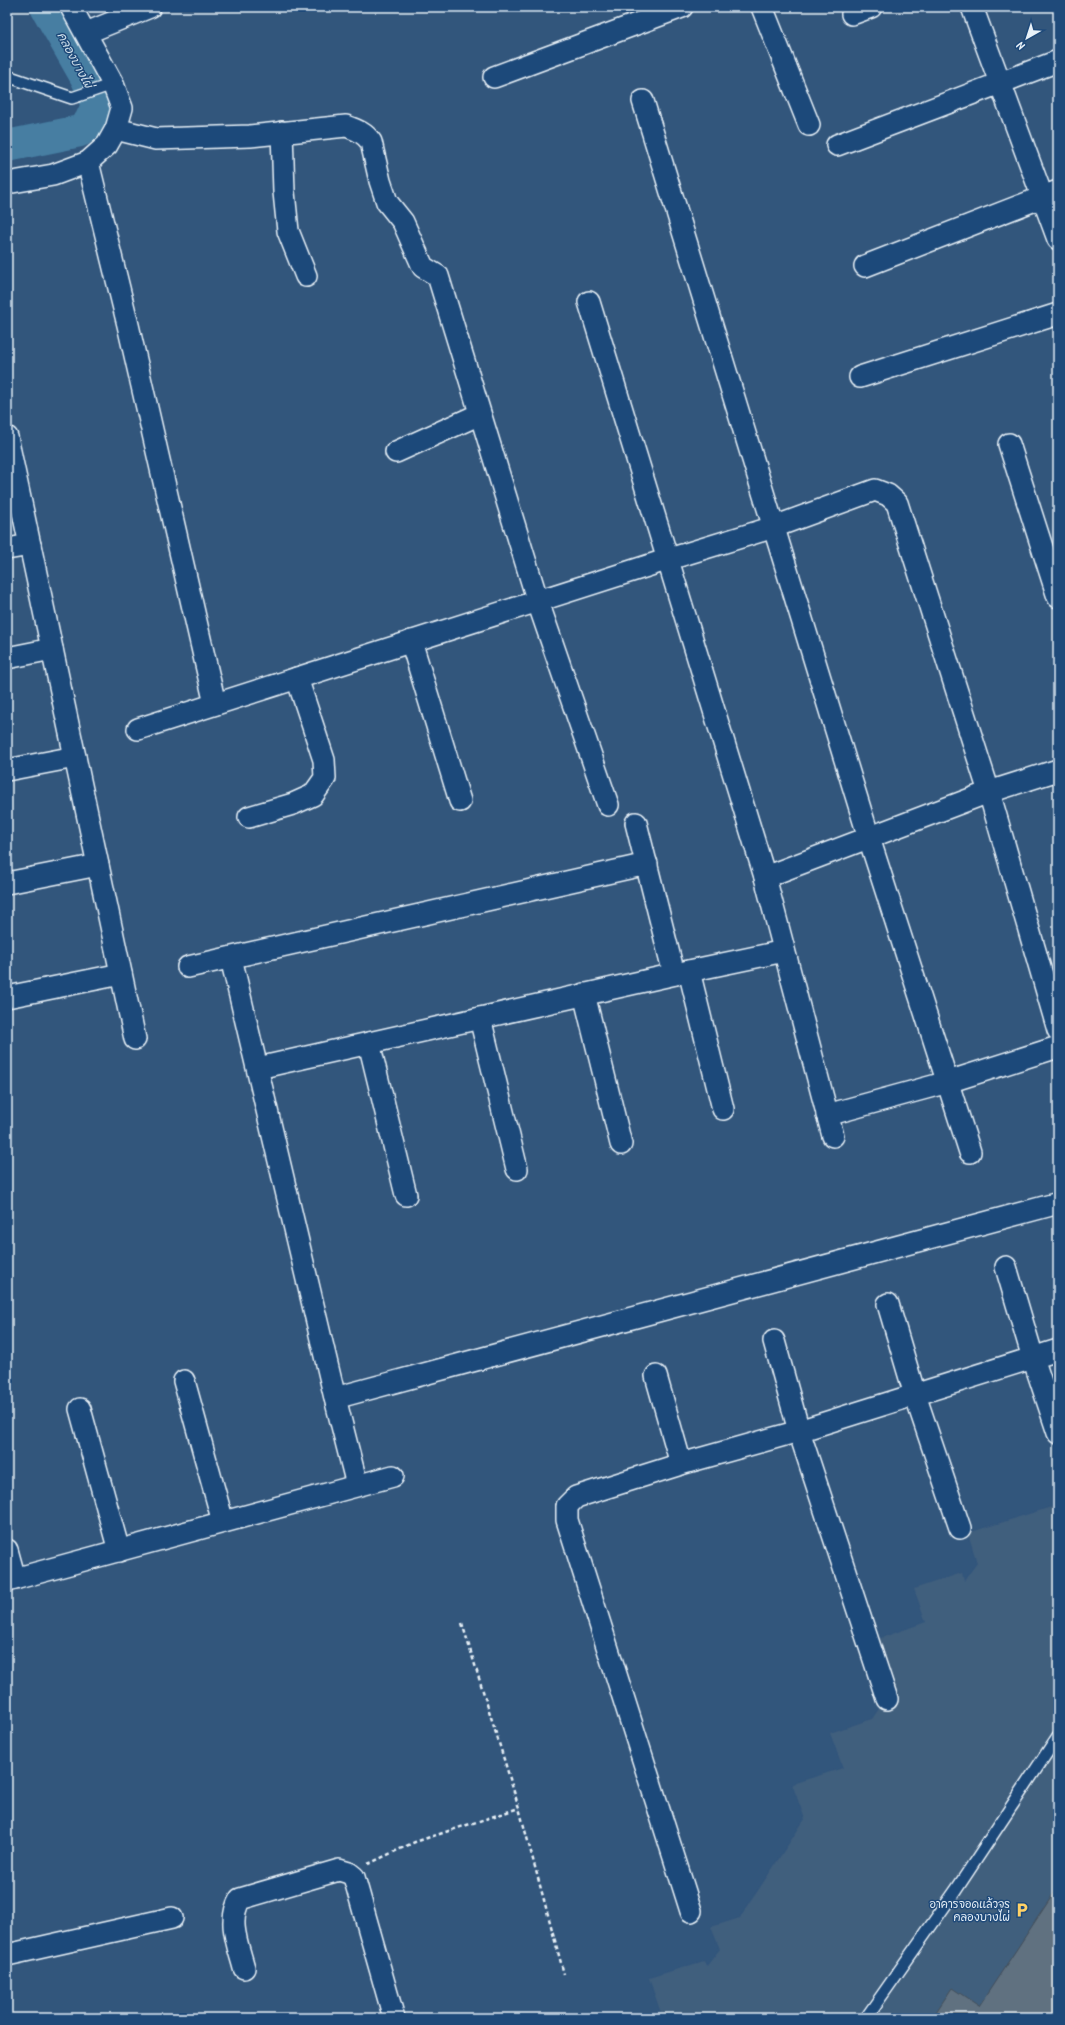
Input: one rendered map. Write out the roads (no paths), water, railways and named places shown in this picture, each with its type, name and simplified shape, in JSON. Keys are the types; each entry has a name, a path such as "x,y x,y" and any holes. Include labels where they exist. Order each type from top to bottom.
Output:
{"street":[{"path":"7,183 53,175 88,162 107,145 116,129 122,108 86,33 71,7"},
{"path":"86,33 150,7"},
{"path":"494,77 682,7"},
{"path":"762,7 809,125"},
{"path":"972,7 999,83 1050,194 1058,239"},
{"path":"837,145 1058,61"},
{"path":"643,101 869,838 970,1152"},
{"path":"116,129 156,139 250,136 346,126 359,130 368,136 371,142 380,181 388,202 403,222 423,267 438,276 538,602 608,805"},
{"path":"282,132 284,192 288,231 306,276"},
{"path":"88,162 128,325 215,704"},
{"path":"865,266 1050,194"},
{"path":"589,302 666,560 765,877 833,1136"},
{"path":"860,377 1058,314"},
{"path":"396,452 480,414"},
{"path":"7,437 135,1038"},
{"path":"1009,444 1058,597"},
{"path":"138,729 666,560 774,527 875,490 888,495 897,503 989,792 1058,1030"},
{"path":"7,549 30,544"},
{"path":"411,641 460,801"},
{"path":"7,658 52,649"},
{"path":"249,817 293,804 313,795 325,778 324,760 297,678"},
{"path":"7,770 75,757"},
{"path":"765,877 989,792 1058,770"},
{"path":"636,823 647,864 682,972 723,1109"},
{"path":"188,967 647,864"},
{"path":"7,883 98,865"},
{"path":"258,1068 682,972 784,951"},
{"path":"231,958 357,1485"},
{"path":"7,997 121,974"},
{"path":"584,994 621,1144"},
{"path":"480,1018 517,1169"},
{"path":"369,1043 406,1195"},
{"path":"827,1115 948,1082 1058,1047"},
{"path":"335,1398 1055,1204"},
{"path":"1006,1267 1033,1358 1058,1432"},
{"path":"888,1304 915,1395 960,1528"},
{"path":"774,1341 799,1431 887,1700"},
{"path":"691,1911 567,1520 567,1506 576,1497 681,1464 799,1431 1058,1350"},
{"path":"656,1376 681,1464"},
{"path":"184,1381 223,1522"},
{"path":"80,1409 119,1551"},
{"path":"7,1550 11,1580 393,1476"},
{"path":"244,1968 233,1927 236,1906 240,1899 339,1870 349,1873 354,1877 394,2018"},
{"path":"7,1955 172,1918"}],"lane":[{"path":"7,76 72,98 110,85"},
{"path":"866,2018 956,1890 1058,1736"}],"waterway":[{"name":"คลองบางไผ่","path":"7,146 80,131 89,123 97,106 87,79 46,7"}],"place":[{"name":"อาคารจอดแล้วจร คลองบางไผ่","path":"1022,1910"}]}
